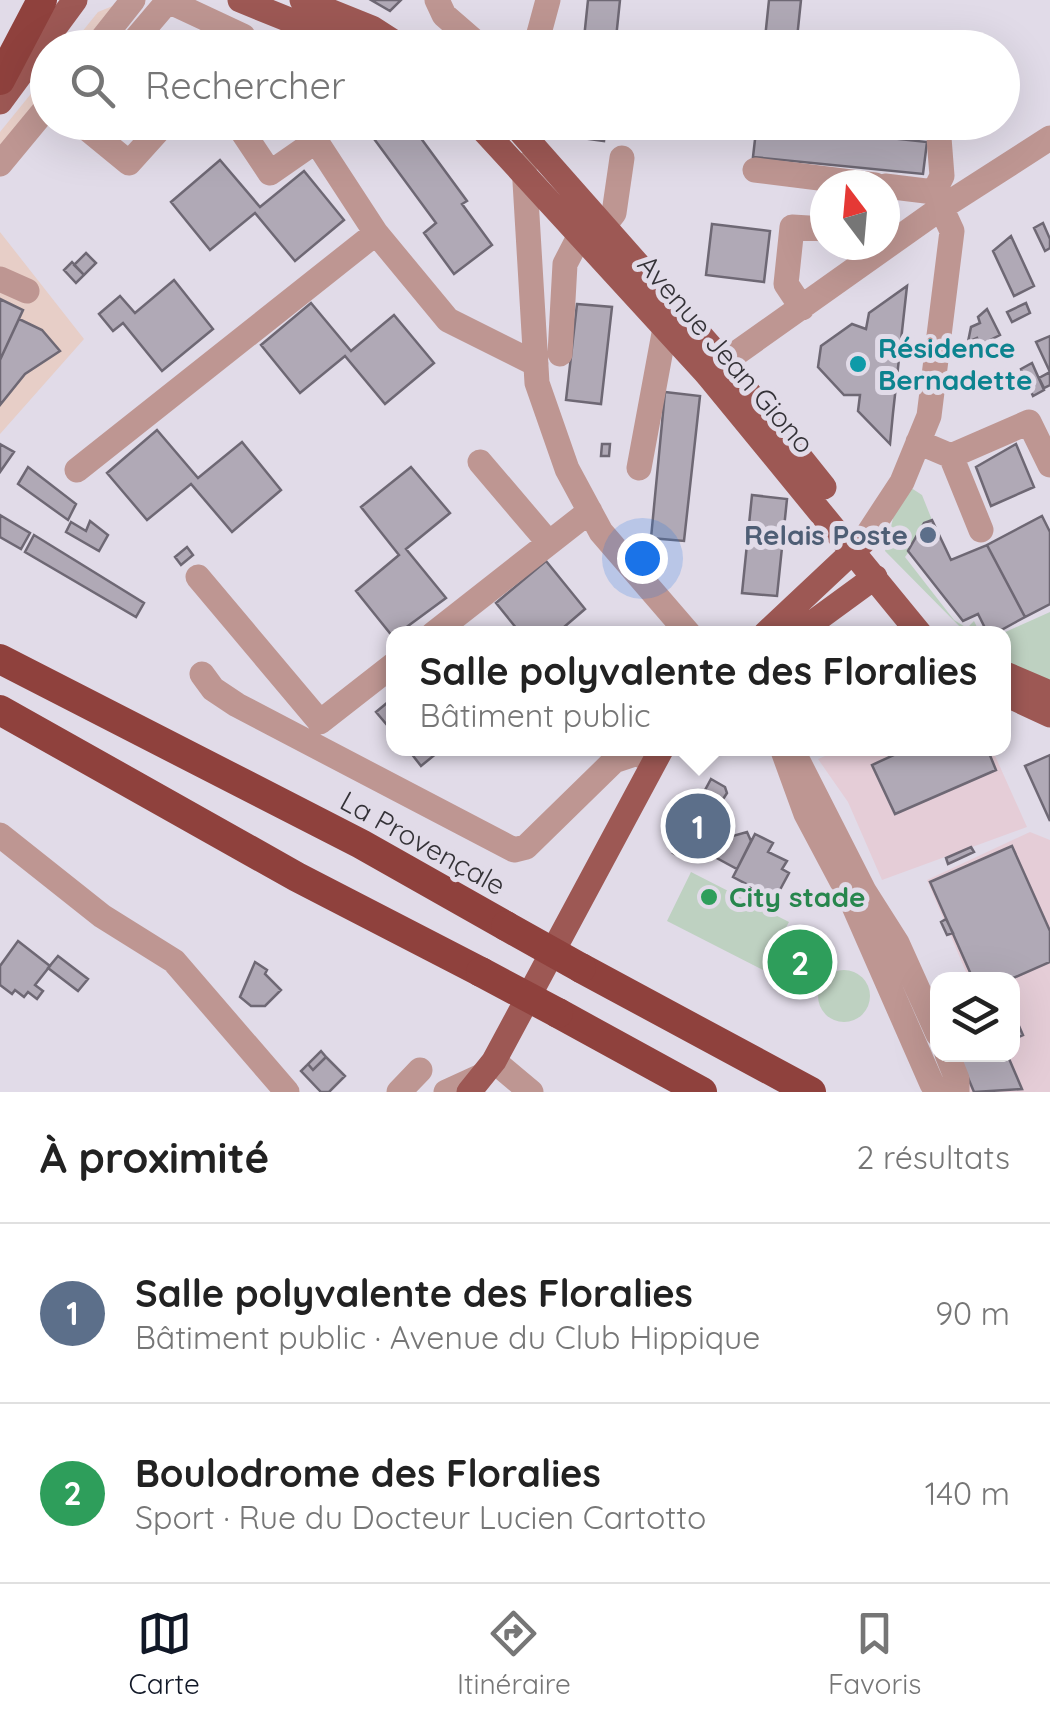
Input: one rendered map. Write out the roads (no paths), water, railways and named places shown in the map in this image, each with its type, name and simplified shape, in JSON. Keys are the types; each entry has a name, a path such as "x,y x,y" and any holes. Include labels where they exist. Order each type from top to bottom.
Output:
{"highway":[{"path":"0,80 42,0"},
{"path":"0,640 361,844"},
{"name":"La Provençale","path":"0,659 361,844 811,1092"},
{"path":"0,710 297,878"},
{"path":"0,731 481,972 702,1092"}],"main road":[{"path":"53,30 75,0"},
{"path":"240,0 274,6 323,30"},
{"path":"302,0 375,30"},
{"path":"0,102 30,61"},
{"name":"Avenue Jean Giono","path":"512,140 585,230"},
{"name":"Avenue Jean Giono","path":"525,171 673,321 860,546 935,626"},
{"path":"774,626 860,546"},
{"name":"Avenue Jean Giono","path":"860,546 875,577 914,626"},
{"path":"807,626 875,577"},
{"path":"808,626 864,599 892,598"},
{"path":"1011,676 1050,693"},
{"path":"1011,697 1050,715"},
{"path":"481,1076 657,756"}],"street":[{"path":"110,30 134,0"},
{"path":"438,0 460,30"},
{"path":"540,30 548,0"},
{"path":"143,30 168,1 218,30"},
{"path":"250,30 274,6"},
{"path":"0,164 30,128"},
{"path":"900,231 938,200 1050,138"},
{"path":"100,140 129,164 150,140"},
{"path":"248,140 270,173 316,141 376,232 448,320 548,359"},
{"path":"508,140 525,171 548,359"},
{"path":"860,546 902,482 929,416 952,231 938,200 942,176 939,140"},
{"path":"622,158 614,213 585,230 566,264 548,359 537,383 567,468 601,532 682,626"},
{"path":"755,170 810,177"},
{"path":"900,190 938,200"},
{"path":"529,222 585,230"},
{"path":"802,308 786,284 792,227 810,229"},
{"path":"78,470 376,232"},
{"path":"715,368 863,260"},
{"path":"0,279 27,290"},
{"path":"639,468 673,321"},
{"path":"951,456 1029,422 1050,465"},
{"path":"918,442 951,456 981,530"},
{"path":"480,462 548,543"},
{"path":"449,626 590,511"},
{"path":"198,577 320,722 386,670"},
{"path":"202,674 213,690 237,705 514,850 526,848 529,830 614,761 630,756"},
{"path":"785,756 806,814 849,895 932,1084 941,1092"},
{"path":"797,756 864,891 897,943 930,1016"},
{"path":"0,835 102,916 174,961 287,1092"},
{"path":"951,1062 958,1079 957,1092"},
{"path":"400,1092 420,1070"},
{"path":"446,1092 481,1076 531,1092"}],"place":[{"name":"Résidence Bernadette","path":"858,364"},
{"name":"Relais Poste","path":"928,535"},
{"name":"Salle polyvalente des Floralies","path":"698,826"},
{"name":"City stade","path":"709,897"},
{"name":"Boulodrome des Floralies","path":"800,962"}]}
